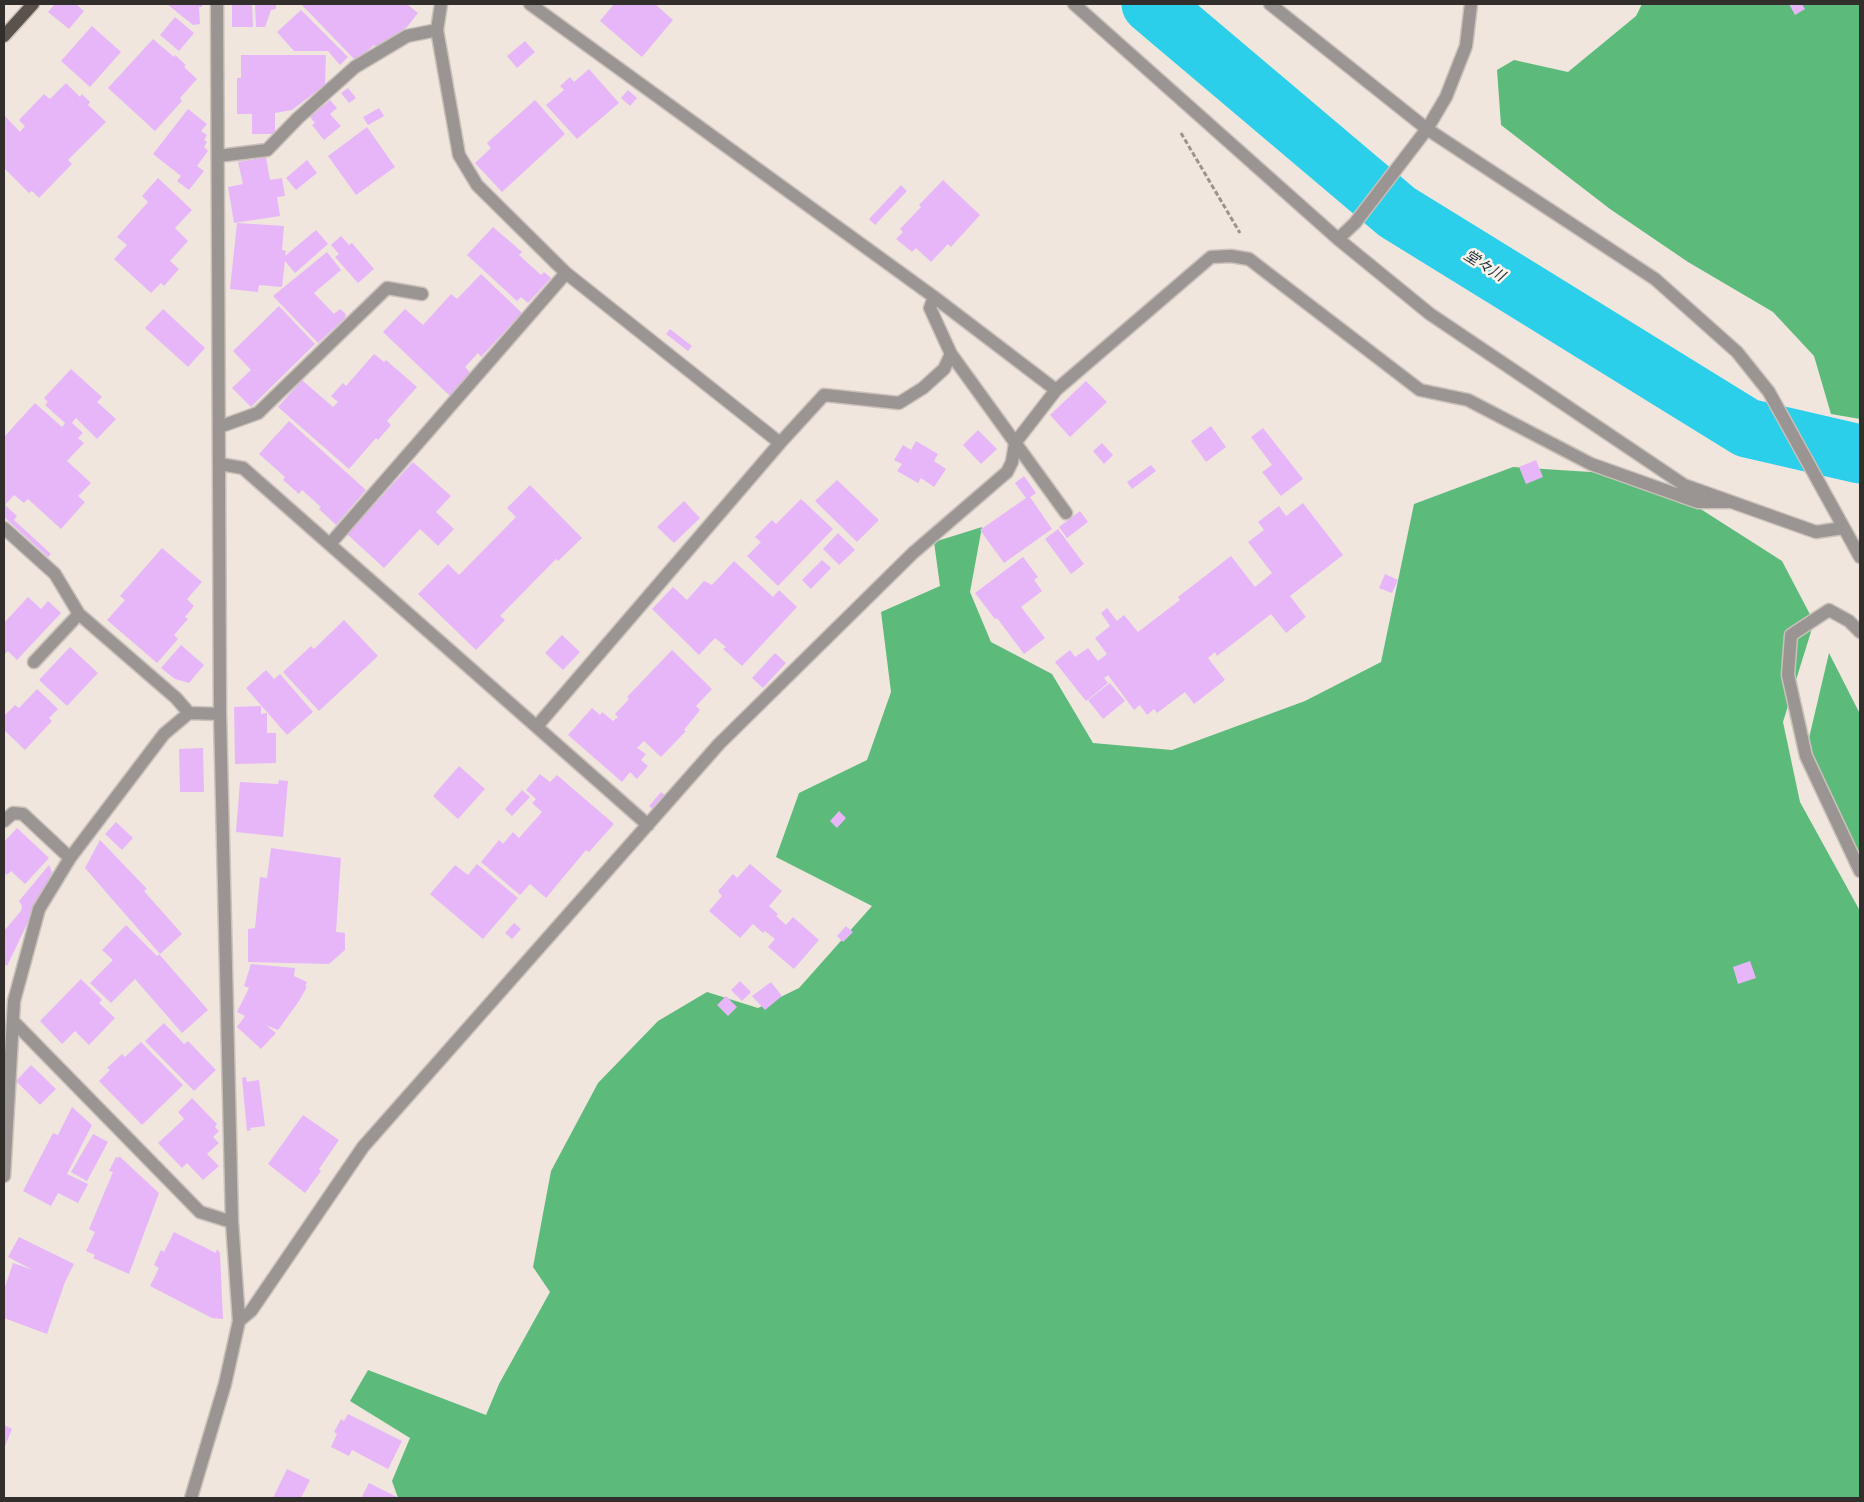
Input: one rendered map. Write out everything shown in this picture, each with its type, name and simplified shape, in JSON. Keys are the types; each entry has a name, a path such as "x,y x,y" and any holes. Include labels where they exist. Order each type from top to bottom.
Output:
{"main road":[{"path":"4,36 33,4"}],"street":[{"path":"191,1498 225,1384 238,1321 232,1222 220,714 217,4"},
{"path":"441,4 437,30 459,155 476,185 566,273 780,443"},
{"path":"530,4 934,297 1056,390"},
{"path":"1074,4 1338,239 1430,314 1684,484 1816,532 1843,528"},
{"path":"1270,4 1427,129 1655,279 1737,352 1770,392 1860,557"},
{"path":"1338,239 1355,223 1406,157 1427,129 1446,97 1466,46 1471,4"},
{"path":"218,156 267,150 298,118 355,67 407,36 437,30"},
{"path":"238,1321 250,1311 363,1147 719,744 899,567 1007,472 1012,462 1015,444 1056,390 1211,257 1231,256 1249,259 1420,390 1468,400 1590,464 1698,502 1731,502"},
{"path":"330,544 566,273"},
{"path":"219,427 258,412 387,288 422,294"},
{"path":"934,297 930,308 951,354 1066,513"},
{"path":"537,726 780,443 824,395 899,404 944,369 951,354"},
{"path":"220,464 243,468 648,824"},
{"path":"4,528 55,574 79,614 176,698 190,713"},
{"path":"1860,632 1849,621 1829,610 1791,635 1788,675 1806,756 1860,871"},
{"path":"34,662 79,614"},
{"path":"4,1176 14,1001 38,909 70,858 164,734 190,713 220,714"},
{"path":"4,821 13,813 22,814 70,858"},
{"path":"13,1021 200,1212 232,1222"}],"path":[{"path":"1184,101 1175,122 1246,244 1249,259"}],"green space":[{"path":"1642,4 1860,4 1860,419 1831,414 1814,356 1773,312 1688,262 1610,209 1501,125 1497,70 1514,60 1568,72 1636,16"},
{"path":"1513,467 1637,475 1699,508 1782,561 1814,622 1783,722 1800,802 1860,911 1860,1498 398,1498 392,1481 410,1438 350,1401 368,1370 486,1415 499,1384 550,1292 533,1267 551,1171 598,1083 658,1021 707,992 758,1008 799,988 872,906 776,857 799,793 867,760 891,692 881,612 940,586 934,542 982,527 970,592 991,642 1052,674 1093,743 1172,750 1305,701 1381,662 1414,504"},
{"path":"1829,653 1860,714 1860,858 1824,801 1809,738"}],"building":[{"path":"55,4 76,4 84,11 69,29 48,12"},
{"path":"167,4 202,4 202,7 199,7 200,24 193,25"},
{"path":"232,4 252,4 253,27 232,27"},
{"path":"255,4 276,4 276,9 271,10 265,27 256,27"},
{"path":"301,4 407,4 418,13 407,27 377,47 374,45 356,61"},
{"path":"614,4 655,4 673,20 642,57 600,21"},
{"path":"1789,4 1802,4 1805,9 1795,15"},
{"path":"301,10 348,57 340,65 328,51 294,51 277,32"},
{"path":"175,17 194,33 179,51 160,35"},
{"path":"92,26 121,52 90,87 61,61"},
{"path":"153,39 186,65 184,67 197,79 180,98 182,101 155,131 108,88"},
{"path":"525,41 535,52 517,68 507,56"},
{"path":"241,55 326,55 325,85 292,110 275,113 275,134 252,134 252,114 237,114 237,78 241,78"},
{"path":"589,69 619,103 577,139 546,105 564,90 560,86 570,77 574,82"},
{"path":"66,83 80,97 82,94 90,102 88,105 106,122 68,160 72,164 39,198 32,191 29,193 4,168 4,115 20,132 25,126 19,120 44,94 50,99"},
{"path":"348,88 356,98 349,103 341,93"},
{"path":"628,90 637,98 630,106 621,98"},
{"path":"330,100 337,108 330,114 341,126 324,140 312,125 315,123 310,117"},
{"path":"535,100 565,134 502,192 475,163 491,148 487,143"},
{"path":"379,108 384,116 368,125 363,117"},
{"path":"188,109 207,124 201,131 207,135 204,140 207,142 204,147 208,151 197,166 204,171 189,190 177,181 181,176 153,154"},
{"path":"367,127 395,167 356,195 328,156"},
{"path":"266,157 270,180 282,178 285,196 277,197 280,216 234,223 228,187 243,184 238,162"},
{"path":"307,160 317,173 296,190 286,178"},
{"path":"158,178 192,210 175,228 188,241 170,261 179,269 164,286 161,283 151,293 114,259 127,245 117,237 148,202 142,196"},
{"path":"943,180 980,215 951,247 948,244 931,262 916,248 912,252 896,239 903,232 900,229 921,207 919,205"},
{"path":"901,185 907,191 875,225 869,219"},
{"path":"237,223 284,226 282,250 286,251 285,256 316,230 328,244 295,273 285,261 282,287 259,285 258,292 230,289"},
{"path":"493,227 522,252 519,255 541,275 544,272 551,278 528,303 521,297 517,301 467,255"},
{"path":"341,236 349,245 352,243 374,269 358,283 335,257 339,254 331,245"},
{"path":"327,252 341,270 314,293 334,314 340,309 346,314 345,318 318,343 273,296"},
{"path":"481,274 522,313 481,357 478,353 465,367 472,374 450,396 383,332 405,309 423,325 451,294 457,299"},
{"path":"279,306 315,344 251,407 232,388 251,370 233,351"},
{"path":"163,309 205,348 188,367 145,328"},
{"path":"670,329 692,346 688,351 666,334"},
{"path":"374,354 384,362 386,360 417,387 387,421 391,425 378,440 376,438 349,469 278,407 302,380 333,407 338,402 331,396 343,383 346,386"},
{"path":"71,369 102,397 97,402 116,419 97,439 76,418 72,423 83,433 78,438 84,443 67,461 91,483 78,496 85,502 61,529 28,499 24,503 14,495 5,505 17,516 14,520 51,554 48,557 4,517 4,437 35,403 62,427 65,423 45,405 48,402 44,398"},
{"path":"1086,381 1107,402 1070,437 1050,415"},
{"path":"289,421 366,490 336,525 319,509 321,507 302,490 299,494 283,480 285,477 259,454"},
{"path":"1211,426 1226,447 1206,462 1191,441"},
{"path":"1263,428 1303,479 1281,496 1262,472 1272,465 1251,437"},
{"path":"978,430 997,449 981,464 963,445"},
{"path":"916,441 938,454 934,461 946,469 934,487 921,478 918,483 897,471 902,464 894,460 903,445 911,450"},
{"path":"1102,443 1113,455 1104,464 1093,451"},
{"path":"1536,460 1543,477 1526,484 1519,467"},
{"path":"413,462 451,496 436,512 454,529 438,546 420,529 384,568 347,534"},
{"path":"1151,465 1156,471 1132,489 1127,482"},
{"path":"1024,476 1036,493 1030,497 1052,529 1004,563 980,530 1026,498 1015,483"},
{"path":"837,480 879,520 857,542 815,501"},
{"path":"530,485 582,538 558,561 556,559 500,616 505,620 476,650 418,594 448,564 459,575 516,517 507,508"},
{"path":"801,499 833,529 778,586 747,556 761,542 755,537 772,520 776,524"},
{"path":"684,501 700,518 674,543 657,527"},
{"path":"1303,503 1343,555 1290,596 1306,617 1286,633 1271,614 1217,656 1215,652 1208,658 1225,680 1194,704 1185,692 1157,713 1154,709 1147,715 1140,705 1134,710 1108,675 1104,678 1108,683 1086,701 1055,662 1070,650 1075,657 1088,648 1098,661 1107,654 1095,638 1110,626 1101,613 1107,608 1117,621 1124,615 1138,632 1180,600 1178,597 1231,556 1255,587 1272,573 1248,542 1264,530 1258,522 1279,506 1286,516"},
{"path":"1080,511 1088,522 1067,538 1059,527"},
{"path":"1058,529 1084,564 1071,574 1045,539"},
{"path":"838,533 855,550 839,565 823,549"},
{"path":"162,548 202,582 187,599 194,606 185,617 188,619 174,635 178,639 157,663 107,620 125,600 120,596"},
{"path":"1023,557 1038,577 1034,580 1042,591 1021,607 1045,638 1024,654 975,593"},
{"path":"822,560 831,568 811,589 802,580"},
{"path":"734,561 773,597 779,590 797,607 742,666 723,649 726,647 715,638 699,655 652,609 673,587 687,600 704,581 712,585"},
{"path":"1385,574 1398,580 1392,593 1379,588"},
{"path":"28,597 41,609 48,601 61,613 17,660 8,651 4,655 4,623"},
{"path":"344,620 378,656 319,711 283,672 311,646 314,649"},
{"path":"562,635 580,652 563,670 545,653"},
{"path":"181,645 204,665 189,683 175,679 161,668"},
{"path":"70,647 98,673 67,706 39,680"},
{"path":"672,650 712,689 696,706 700,710 684,730 686,731 661,757 644,741 637,748 646,754 641,760 648,766 637,779 630,772 622,782 568,735 592,708 600,715 602,712 613,721 618,717 615,714 629,699 627,697"},
{"path":"775,653 786,663 763,688 752,678"},
{"path":"266,670 274,679 280,674 313,712 287,735 246,688"},
{"path":"1110,683 1125,701 1103,719 1088,700"},
{"path":"37,689 58,709 49,718 52,721 25,750 4,730 4,716 15,705 19,708"},
{"path":"261,706 261,714 267,713 267,733 276,733 276,763 235,764 234,707"},
{"path":"203,748 204,792 180,792 179,749"},
{"path":"459,766 485,789 458,819 433,796"},
{"path":"540,774 550,782 557,775 614,824 589,852 586,850 546,898 530,884 520,895 481,862 499,840 503,844 513,832 519,838 542,812 532,803 536,799 526,790"},
{"path":"279,780 288,781 283,837 236,832 240,782 278,784"},
{"path":"522,790 530,797 512,816 505,809"},
{"path":"661,792 666,796 654,810 649,806"},
{"path":"839,811 846,818 837,828 830,821"},
{"path":"116,822 133,838 122,850 105,834"},
{"path":"17,828 49,858 25,884 11,871 7,875 4,872 4,842"},
{"path":"100,840 147,889 144,891 182,934 160,954 85,868"},
{"path":"271,848 341,858 336,932 345,933 345,950 329,964 248,962 248,929 255,928 260,877 267,878"},
{"path":"477,864 518,898 483,939 430,894 455,865 468,875"},
{"path":"750,864 782,891 769,906 778,914 776,916 786,925 793,917 819,940 794,969 768,947 775,939 765,931 763,933 753,924 740,938 709,911 722,896 718,891 733,874 737,878"},
{"path":"49,865 52,872 7,966 4,964 4,931 21,911 22,906 19,901"},
{"path":"514,923 521,929 512,939 505,933"},
{"path":"126,925 157,956 159,954 208,1010 182,1033 135,979 111,1003 90,983 113,960 102,950"},
{"path":"846,926 853,932 843,942 837,936"},
{"path":"1750,961 1756,978 1738,984 1733,967"},
{"path":"251,964 295,968 294,976 307,982 305,986 307,987 299,1001 278,1030 266,1025 276,1033 261,1049 237,1027 245,1016 237,1012 249,988 244,986"},
{"path":"81,979 102,1000 99,1003 115,1018 89,1045 75,1031 62,1044 40,1021"},
{"path":"740,981 751,992 742,1001 731,990"},
{"path":"771,982 782,996 765,1010 752,996"},
{"path":"726,996 737,1007 728,1016 717,1005"},
{"path":"164,1023 184,1044 188,1041 216,1070 194,1091 145,1041"},
{"path":"141,1042 183,1085 142,1125 99,1081 110,1070 107,1068 122,1054 125,1057"},
{"path":"31,1065 56,1089 40,1105 16,1081"},
{"path":"246,1077 247,1082 259,1080 265,1126 250,1128 251,1130 247,1131 242,1078"},
{"path":"192,1098 217,1124 215,1127 219,1131 213,1137 219,1143 207,1154 219,1166 203,1180 187,1163 182,1168 158,1143 184,1119 178,1112"},
{"path":"72,1107 92,1125 67,1174 88,1184 78,1203 58,1193 51,1206 23,1191 53,1133 58,1135"},
{"path":"303,1115 339,1140 319,1169 321,1171 305,1193 268,1164"},
{"path":"93,1134 108,1142 87,1181 71,1172"},
{"path":"119,1156 159,1193 129,1274 93,1258 95,1255 86,1251 95,1232 89,1229 113,1172 109,1171 116,1157 119,1158"},
{"path":"174,1232 216,1253 217,1249 220,1253 223,1319 212,1318 150,1286 159,1268 154,1265 161,1250 164,1252"},
{"path":"19,1237 74,1264 65,1282 47,1334 4,1318 4,1290 13,1263 33,1270 8,1257"},
{"path":"348,1414 402,1441 388,1469 352,1450 349,1456 331,1447 337,1434 334,1432 341,1419 344,1421"},
{"path":"4,1425 12,1429 4,1449"},
{"path":"287,1469 310,1480 301,1498 273,1498"},
{"path":"369,1483 399,1498 361,1498"}],"waterway":[{"name":"堂々川","path":"1151,4 1397,212 1747,428 1860,454"}]}
